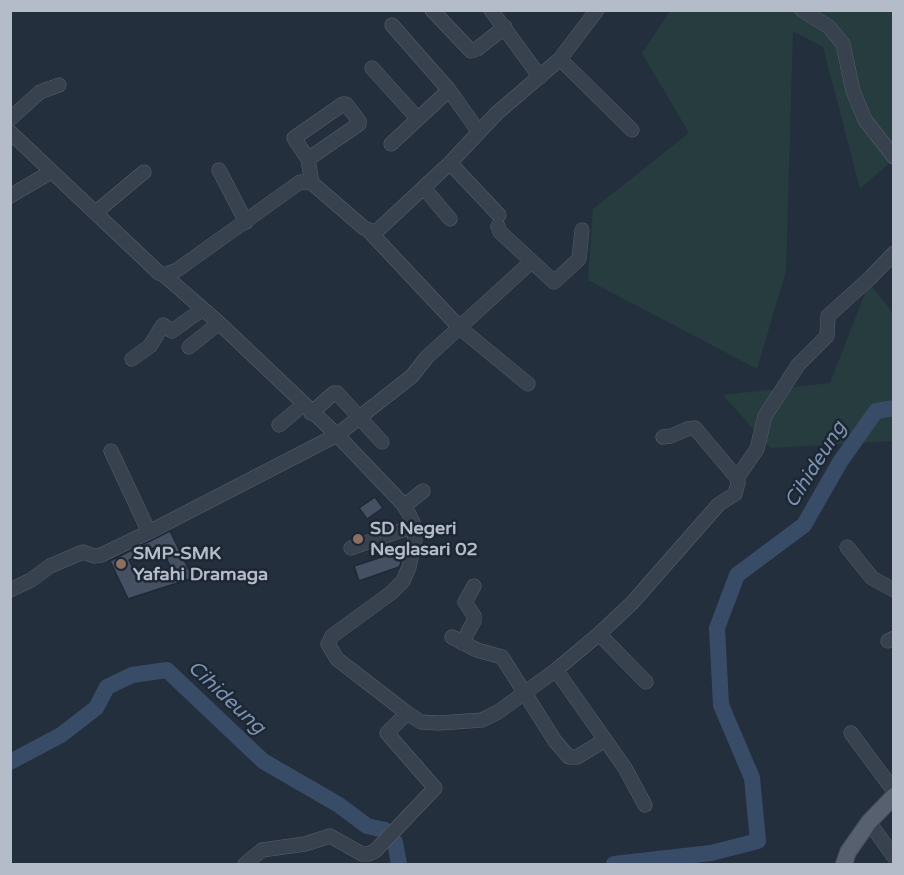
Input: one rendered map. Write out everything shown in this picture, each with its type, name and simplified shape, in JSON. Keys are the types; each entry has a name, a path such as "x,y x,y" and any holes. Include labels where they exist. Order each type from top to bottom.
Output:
{"main road":[{"path":"844,864 848,852 869,822 894,796"}],"street":[{"path":"432,10 471,51 477,49 505,27"},
{"path":"491,10 540,77"},
{"path":"369,231 374,232 383,226 450,163 508,103 560,59 597,10"},
{"path":"802,10 829,27 843,44 853,91 865,120 894,157"},
{"path":"392,25 449,90 479,132"},
{"path":"560,59 632,130"},
{"path":"372,68 418,119"},
{"path":"10,119 40,93 59,86"},
{"path":"391,144 449,90"},
{"path":"308,159 358,124 359,121 346,105 344,104 294,138 308,159 312,183"},
{"path":"10,132 159,273 165,275 219,323 337,435 404,506 414,526 414,549 403,581 391,593 332,636 328,644 337,659 421,722 482,720 498,712 556,670 632,603 719,504 735,494 737,478 695,428 663,437"},
{"path":"450,163 498,220 499,231 553,281 556,282 579,259 582,230"},
{"path":"219,170 246,222"},
{"path":"10,196 51,172"},
{"path":"95,213 144,172"},
{"path":"165,275 177,270 296,184 304,181 312,183 369,231 460,328 528,384"},
{"path":"424,188 450,219"},
{"path":"737,478 757,449 765,416 798,365 827,336 828,316 894,253"},
{"path":"10,590 31,580 50,566 83,552 97,556 149,532 337,435 412,376 427,357 531,262"},
{"path":"132,359 150,346 163,325 172,331 202,309"},
{"path":"189,347 219,323"},
{"path":"279,425 335,392 382,442"},
{"path":"111,451 149,532"},
{"path":"404,506 423,491"},
{"path":"351,548 414,526"},
{"path":"847,548 872,578 894,590"},
{"path":"474,586 465,602 474,616 474,621 457,640 477,650 502,657 555,741 569,757 577,757 605,740"},
{"path":"599,634 646,682"},
{"path":"556,670 626,768 645,805"},
{"path":"245,864 262,850 305,844 330,836 362,854 375,851 435,788 387,733 407,713"},
{"path":"852,733 894,791"},
{"path":"869,822 894,857"}],"green space":[{"path":"670,11 893,11 893,160 860,189 823,47 793,31 786,271 757,369 588,280 593,209 689,133 642,53"},
{"path":"869,283 893,313 893,441 770,448 723,395 830,383"}],"building":[{"path":"375,497 383,508 367,519 359,508"},
{"name":"SMP-SMK Yafahi Dramaga","path":"170,531 192,576 190,579 128,599 110,561","holes":["160,545 171,568 138,579 129,560"]},
{"path":"397,552 401,563 399,567 359,581 354,566"}],"waterway":[{"name":"Cihideung","path":"614,864 711,853 758,841 752,778 721,705 717,628 737,575 804,525 840,462 876,411 894,408"},
{"name":"Cihideung","path":"10,762 61,735 96,708 107,687 132,675 167,670 263,761 339,805 367,826 385,830 395,842 399,864"}],"place":[{"name":"SD Negeri Neglasari 02","path":"358,539"},
{"name":"SMP-SMK Yafahi Dramaga","path":"121,564"}]}
